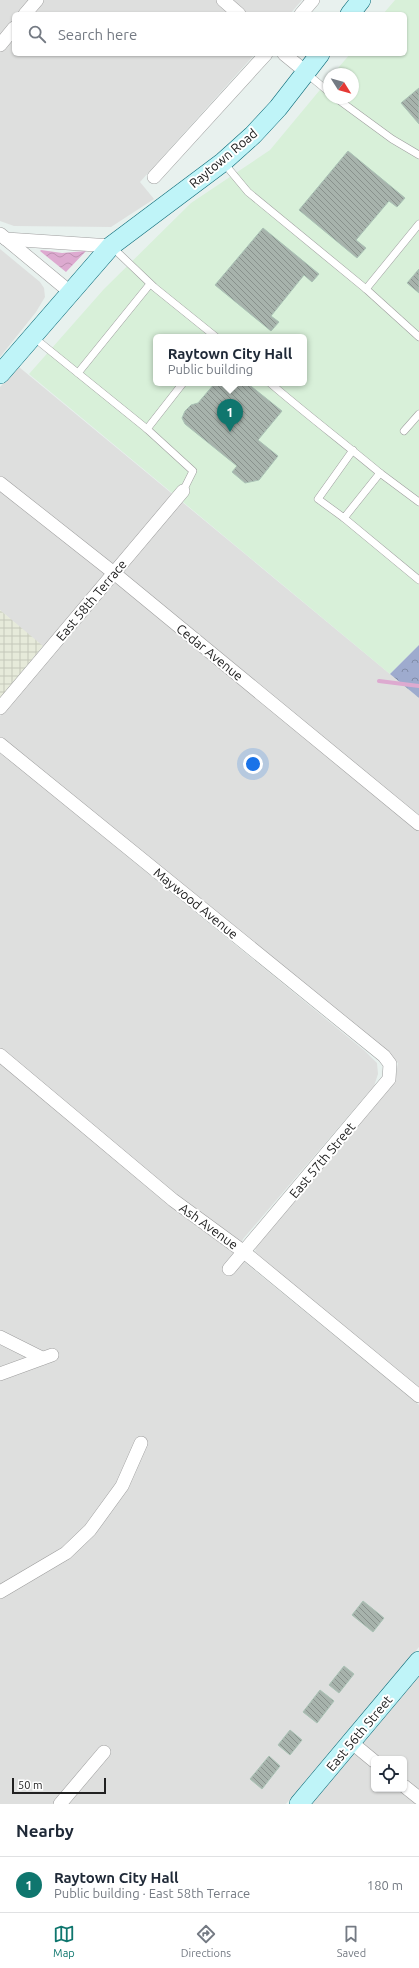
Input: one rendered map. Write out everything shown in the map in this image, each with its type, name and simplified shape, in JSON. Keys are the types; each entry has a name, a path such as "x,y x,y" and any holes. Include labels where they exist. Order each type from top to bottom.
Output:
{"street":[{"path":"27,12 37,0"},
{"path":"223,0 237,12"},
{"path":"303,12 313,0"},
{"path":"352,12 361,0"},
{"path":"0,45 12,30"},
{"path":"154,176 218,113 264,56"},
{"path":"286,56 306,72"},
{"name":"Raytown Road","path":"0,374 111,246 222,162 253,135 278,108 318,56"},
{"path":"3,237 111,246"},
{"path":"3,237 70,292"},
{"name":"Cedar Avenue","path":"0,483 114,573 419,824"},
{"name":"East 58th Terrace","path":"0,708 183,492"},
{"name":"Maywood Avenue","path":"0,744 378,1051 390,1064"},
{"name":"Ash Avenue","path":"0,1055 173,1200 244,1252 419,1396"},
{"name":"East 57th Street","path":"229,1269 389,1079 390,1064"},
{"path":"0,1337 47,1356 0,1374"},
{"path":"0,1592 66,1552 90,1530 122,1486 141,1443"},
{"name":"East 56th Street","path":"299,1804 419,1661"},
{"path":"351,1742 371,1759"},
{"path":"60,1804 104,1752"},
{"path":"407,1788 419,1798"}],"lane":[{"path":"306,72 323,87"},
{"path":"344,104 392,139 419,155"},
{"path":"222,162 248,192 366,289 419,337"},
{"path":"366,289 419,224"},
{"path":"111,246 150,284 212,334"},
{"path":"78,373 150,284"},
{"path":"32,336 147,430 193,470 183,492"},
{"path":"147,430 181,386"},
{"path":"274,386 380,473 419,502"},
{"path":"404,432 419,414"},
{"path":"353,450 318,499 344,518 419,580"},
{"path":"344,518 380,473"}],"shaded area":[{"path":"0,0 302,0 292,12 12,12 12,56 253,56 140,182 154,199 111,227 14,226 0,221"},
{"path":"395,0 419,0 419,645 390,674 29,374 104,289 191,203 270,150 323,86 323,104 359,104 359,68 338,68 348,56 407,56 407,12 385,12"},
{"path":"0,249 40,282 44,288 45,297 36,312 0,357"},
{"path":"19,367 419,698 419,1390 255,1253 256,1245 395,1079 398,1063 0,739 0,716 52,655 0,610 0,387"},
{"path":"0,610 43,646 0,698"},
{"path":"0,752 365,1051 377,1063 378,1074 374,1086 243,1239 237,1256 419,1405 419,1647 286,1804 0,1804"},
{"path":"419,1668 419,1804 304,1804"}],"green space":[{"path":"419,645 419,698 390,674"}],"water":[{"path":"40,251 62,253 86,251 66,272"}],"building":[{"path":"419,88 419,124 401,103"},
{"path":"348,151 405,198 397,207 389,201 356,240 366,248 357,258 299,210"},
{"path":"263,228 319,274 312,282 304,275 271,316 279,322 271,331 215,285"},
{"path":"419,269 419,293 407,283"},
{"path":"212,386 251,386 282,411 258,440 278,456 259,480 245,483 232,472 237,466 185,424 182,418 185,411 191,405 198,403"},
{"path":"363,1601 384,1618 373,1632 352,1615"},
{"path":"344,1666 354,1674 339,1693 329,1685"},
{"path":"320,1690 334,1701 317,1723 303,1712"},
{"path":"290,1730 302,1740 290,1755 278,1745"},
{"path":"269,1756 280,1766 262,1789 250,1779"}],"waterway":[{"path":"379,681 419,686"}],"place":[{"name":"Raytown City Hall","path":"230,432"}]}
